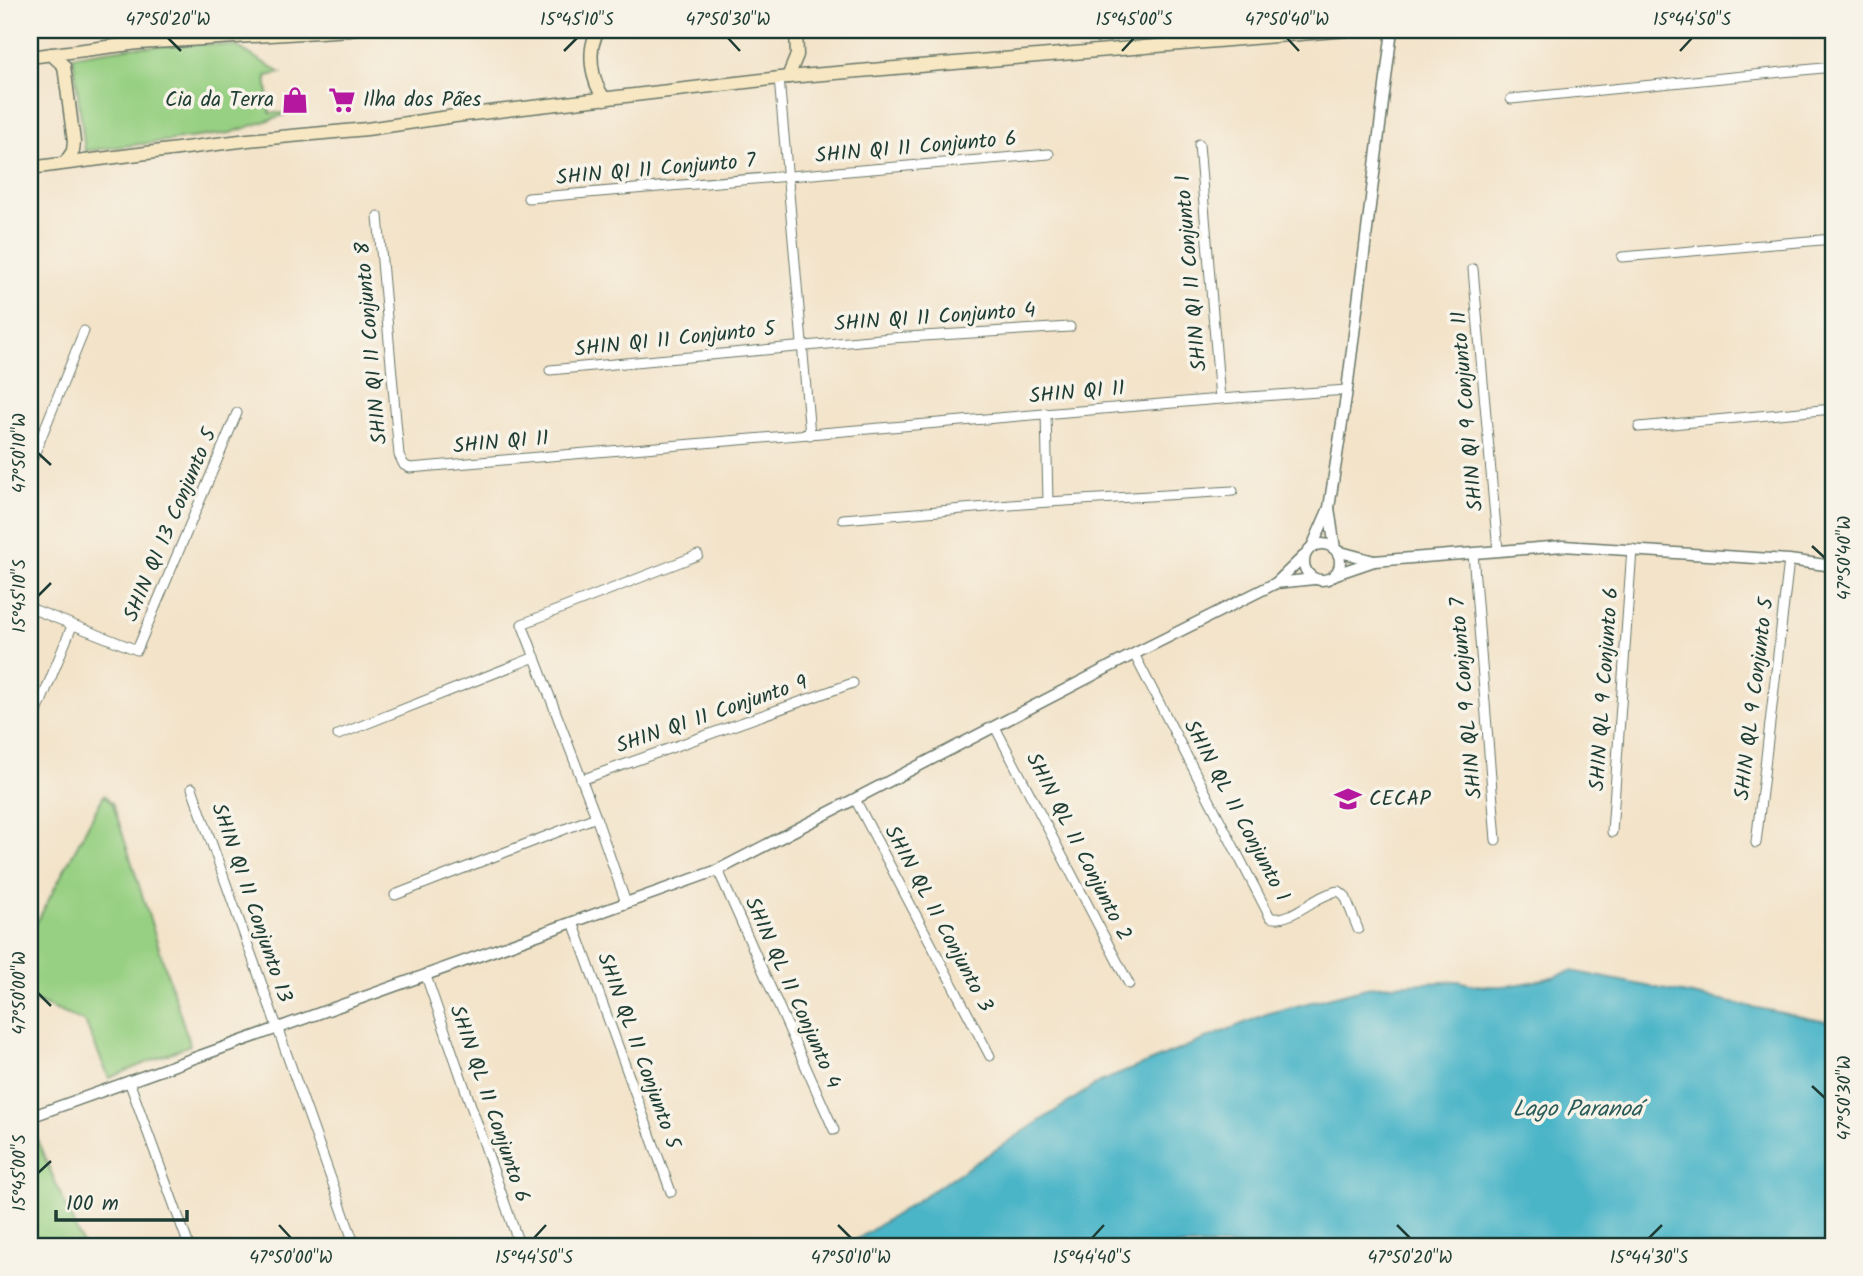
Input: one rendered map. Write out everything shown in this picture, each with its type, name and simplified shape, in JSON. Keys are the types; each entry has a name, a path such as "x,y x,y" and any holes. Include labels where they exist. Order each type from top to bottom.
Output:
{"main road":[{"path":"30,57 138,43 351,30"},
{"path":"599,30 593,39 592,52 596,83 605,99"},
{"path":"784,77 794,67 797,55 796,30"},
{"path":"30,168 784,77 1347,30"},
{"path":"51,54 64,66 74,142 73,151 65,163"}],"street":[{"path":"1314,579 1305,569 1308,551 1329,508 1347,390 1392,30"},
{"path":"1511,99 1833,67"},
{"path":"784,77 787,176 810,435"},
{"name":"SHIN QI 11 Conjunto 1","path":"1199,144 1220,399"},
{"name":"SHIN QI 11 Conjunto 6","path":"787,176 1049,154"},
{"name":"SHIN QI 11 Conjunto 7","path":"528,198 787,176"},
{"name":"SHIN QI 11 Conjunto 8","path":"378,216 399,455 404,465"},
{"path":"1622,257 1833,239"},
{"name":"SHIN QI 9 Conjunto 11","path":"1473,269 1498,551"},
{"name":"SHIN QI 11 Conjunto 4","path":"803,345 1070,327"},
{"path":"30,465 84,331"},
{"name":"SHIN QI 11 Conjunto 5","path":"550,370 803,345"},
{"name":"SHIN QI 11","path":"404,465 416,468 1046,413 1347,390"},
{"path":"1639,427 1833,409"},
{"name":"SHIN QI 13 Conjunto 5","path":"72,626 136,650 237,413"},
{"path":"1046,413 1048,502"},
{"path":"843,519 1048,502 1233,491"},
{"path":"1329,508 1340,565 1336,574"},
{"path":"30,1117 718,870 1276,583 1308,551 1320,544 1374,561"},
{"path":"1276,583 1314,579 1322,581 1374,561 1563,546 1789,560 1833,566"},
{"name":"SHIN QL 9 Conjunto 6","path":"1612,832 1632,549"},
{"name":"SHIN QL 9 Conjunto 7","path":"1473,553 1496,840"},
{"path":"626,903 522,624 698,555"},
{"name":"SHIN QL 9 Conjunto 5","path":"1756,843 1789,560"},
{"path":"30,608 72,626 30,729"},
{"name":"SHIN QL 11 Conjunto 1","path":"1134,654 1265,910 1276,920 1284,918 1332,891 1339,891 1345,896 1358,929"},
{"path":"338,735 535,657"},
{"name":"SHIN QI 11 Conjunto 9","path":"582,780 853,683"},
{"name":"SHIN QL 11 Conjunto 2","path":"995,726 1129,984"},
{"name":"SHIN QI 11 Conjunto 13","path":"192,788 355,1246"},
{"name":"SHIN QL 11 Conjunto 3","path":"855,799 990,1056"},
{"path":"395,895 596,817"},
{"name":"SHIN QL 11 Conjunto 4","path":"718,870 834,1130"},
{"name":"SHIN QL 11 Conjunto 5","path":"573,922 671,1192"},
{"name":"SHIN QL 11 Conjunto 6","path":"426,976 519,1244"},
{"path":"129,1081 189,1246"}],"green space":[{"path":"207,44 236,46 281,73 266,76 270,113 284,115 230,133 85,151 73,56 133,47"},
{"path":"104,795 113,804 190,1045 109,1078 85,1022 30,999 30,935"},
{"path":"31,1126 83,1246 30,1246"}],"water":[{"name":"Lago Paranoá","path":"1571,971 1833,1023 1833,1246 847,1246 1100,1082 1269,1013 1374,986 1459,981 1485,986 1515,985"}],"place":[{"name":"Cia da Terra","path":"295,100"},
{"name":"Ilha dos Pães","path":"342,100"},
{"name":"CECAP","path":"1348,799"}]}
